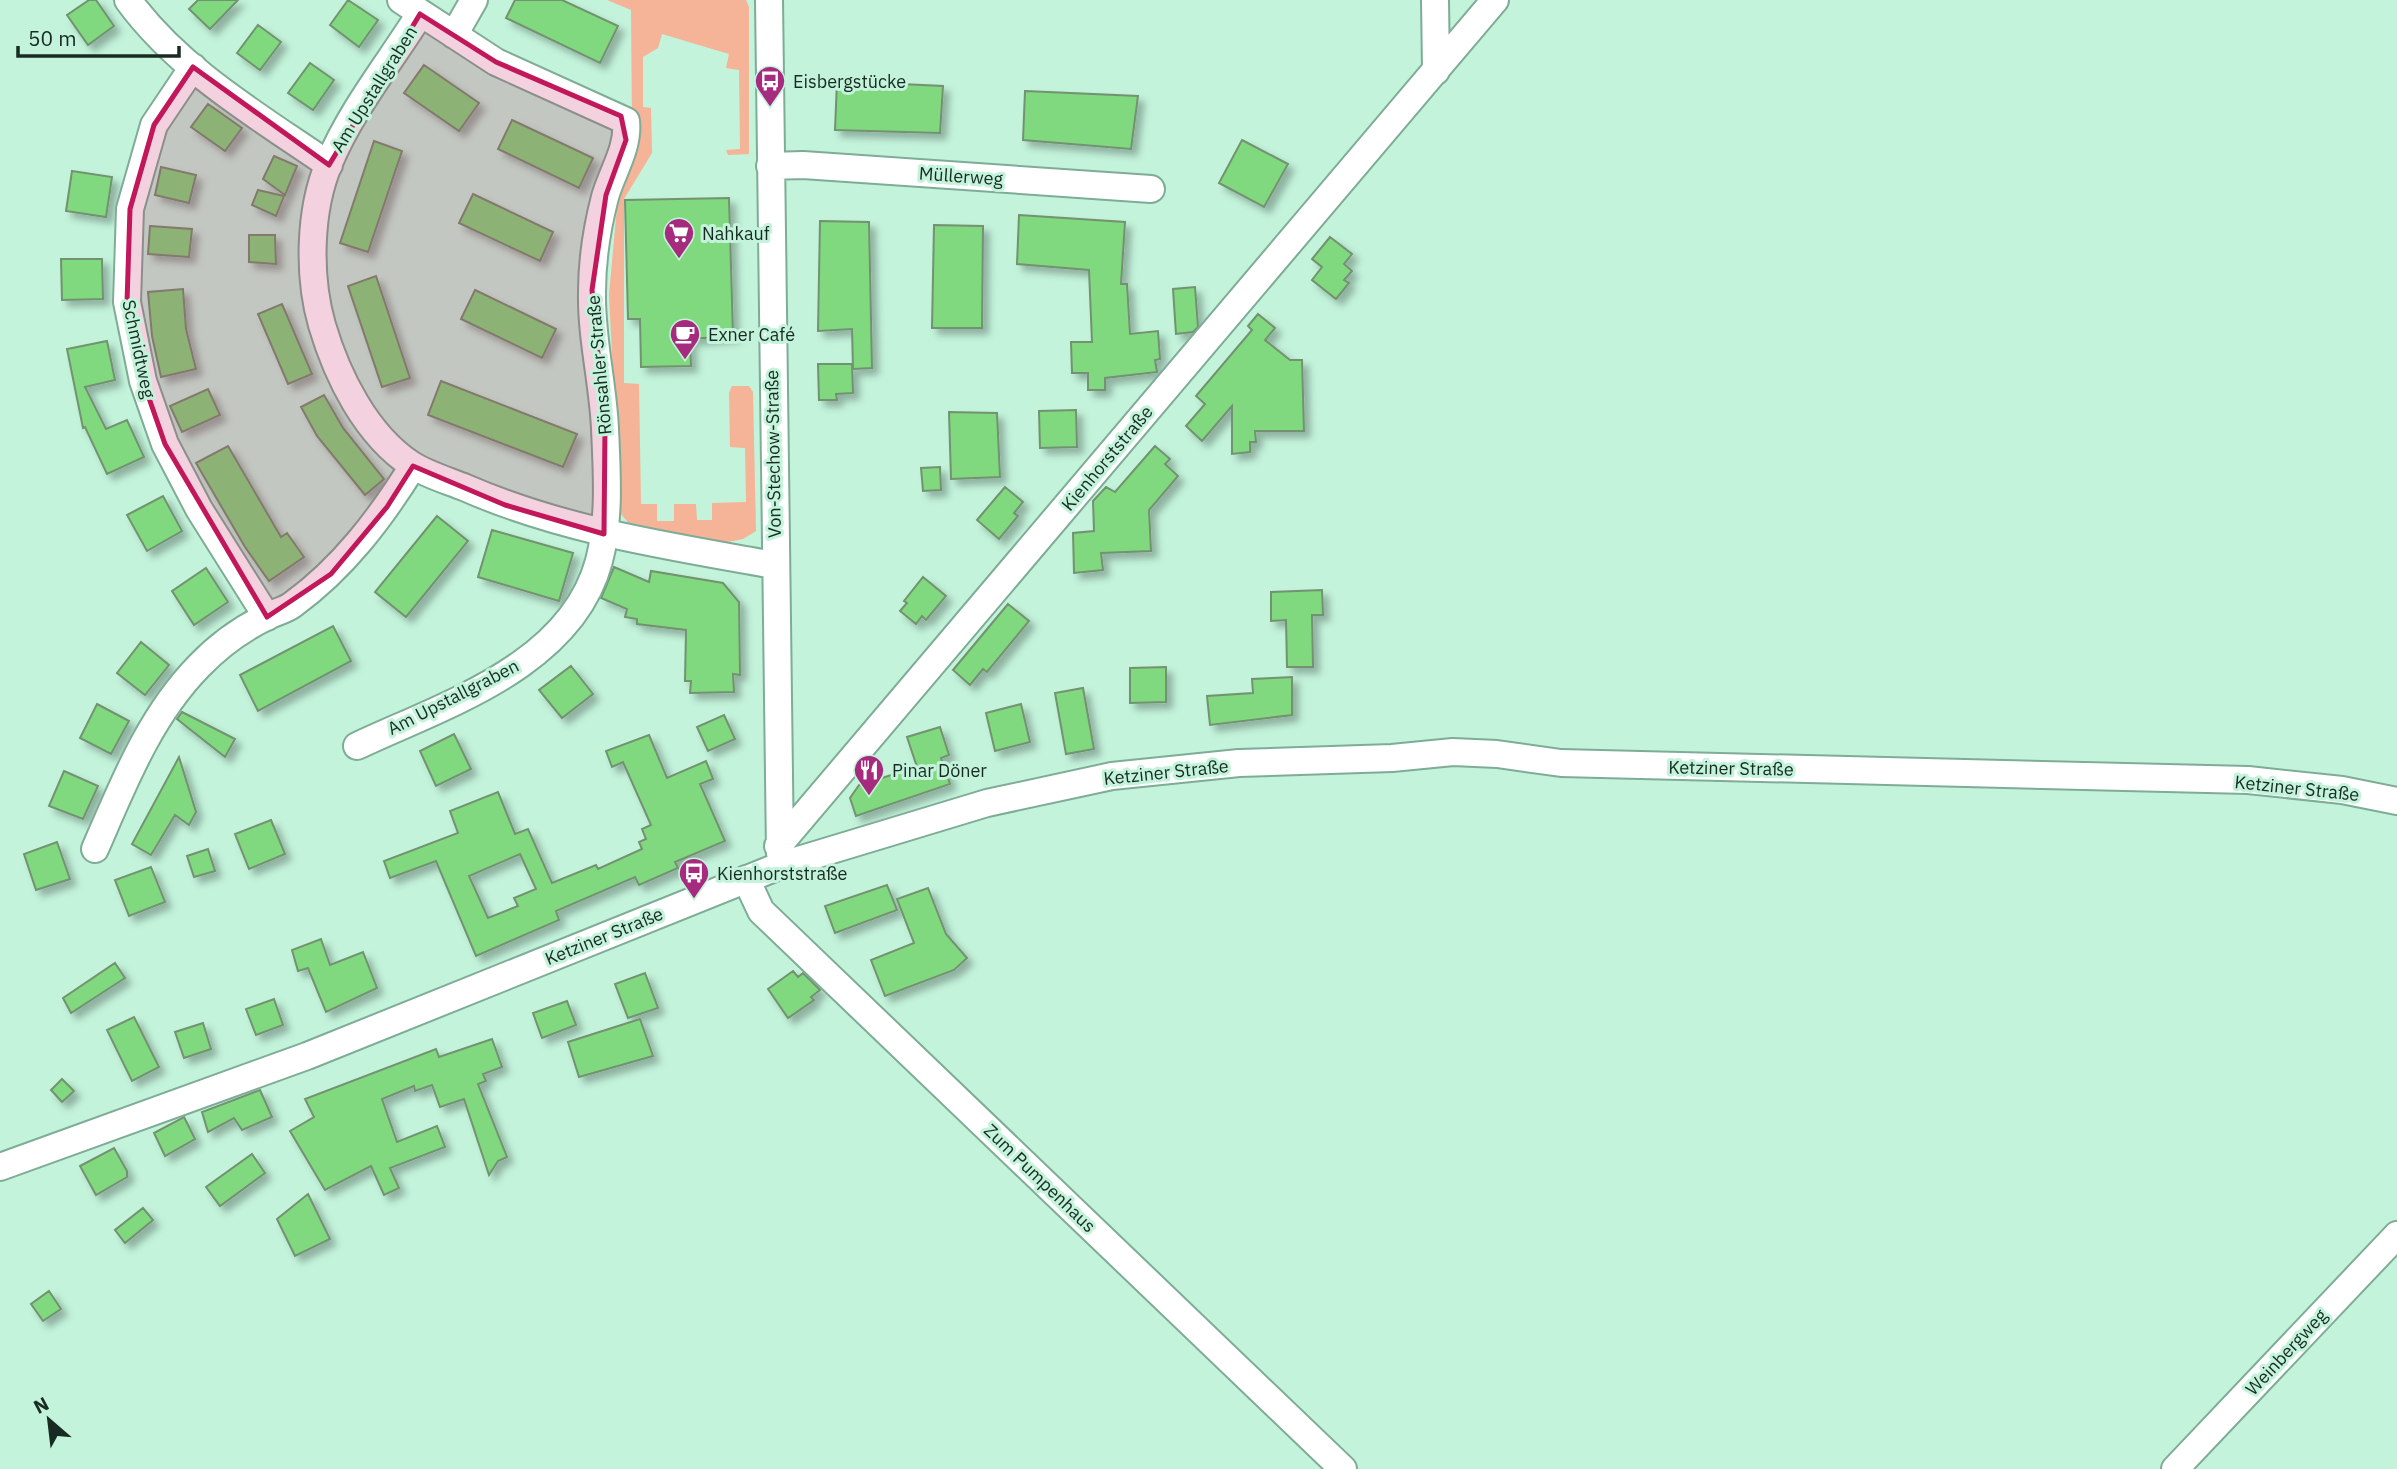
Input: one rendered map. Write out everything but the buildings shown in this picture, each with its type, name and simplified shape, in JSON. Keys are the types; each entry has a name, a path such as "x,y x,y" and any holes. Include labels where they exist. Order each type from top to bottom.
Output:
{"street":[{"name":"Am Upstallgraben","path":"128,0 147,26 216,88 329,165"},
{"path":"454,35 474,0"},
{"name":"Von-Stechow-Straße","path":"769,0 774,565 780,856"},
{"path":"1435,0 1436,71"},
{"name":"Kienhorststraße","path":"780,856 1495,0"},
{"name":"Am Upstallgraben","path":"411,7 329,165 315,229 313,263 317,307 330,352 353,399 379,434 413,466 505,505 604,534 774,565"},
{"name":"Rönsahler Straße","path":"411,7 496,62 626,121 626,140 606,195 597,236 592,290 594,346 605,426 607,503 604,534"},
{"name":"Schmidtweg","path":"193,67 155,125 130,209 127,302 143,381 165,444 199,509 267,617"},
{"name":"Müllerweg","path":"770,166 803,165 1151,189"},
{"path":"95,849 139,750 162,710 201,664 233,637 289,607 331,574 387,508 413,466"},
{"name":"Am Upstallgraben","path":"357,746 492,682 544,645 567,621 584,595 598,563 604,534"},
{"name":"Ketziner Straße","path":"0,1167 307,1056 747,879 780,856 987,803 1112,776 1239,763 1392,758 1453,752 1497,754 1561,764 2248,780 2342,790 2397,802"},
{"name":"Zum Pumpenhaus","path":"747,879 761,911 1343,1469"},
{"name":"Weinbergweg","path":"2175,1469 2397,1235"}],"highlighted area":[{"path":"420,14 496,62 621,116 626,140 606,195 592,290 605,426 604,534 505,505 413,466 387,507 331,574 267,617 165,444 143,381 127,302 130,209 154,125 193,67 329,165"}],"shaded area":[{"path":"607,0 746,0 749,7 749,154 728,155 726,150 740,149 739,70 726,68 729,54 662,34 658,48 643,57 643,107 651,108 652,153 624,199 624,383 639,384 641,504 657,504 657,521 674,521 674,504 696,504 697,520 712,520 712,503 746,502 745,448 730,447 729,393 732,386 749,386 753,392 756,531 743,539 723,543 633,528 620,513 609,295 618,196 632,128 631,10"}],"place":[{"name":"Eisbergstücke","path":"770,108"},
{"name":"Nahkauf","path":"679,260"},
{"name":"Exner Café","path":"685,361"},
{"name":"Pinar Döner","path":"869,797"},
{"name":"Kienhorststraße","path":"694,900"}]}
